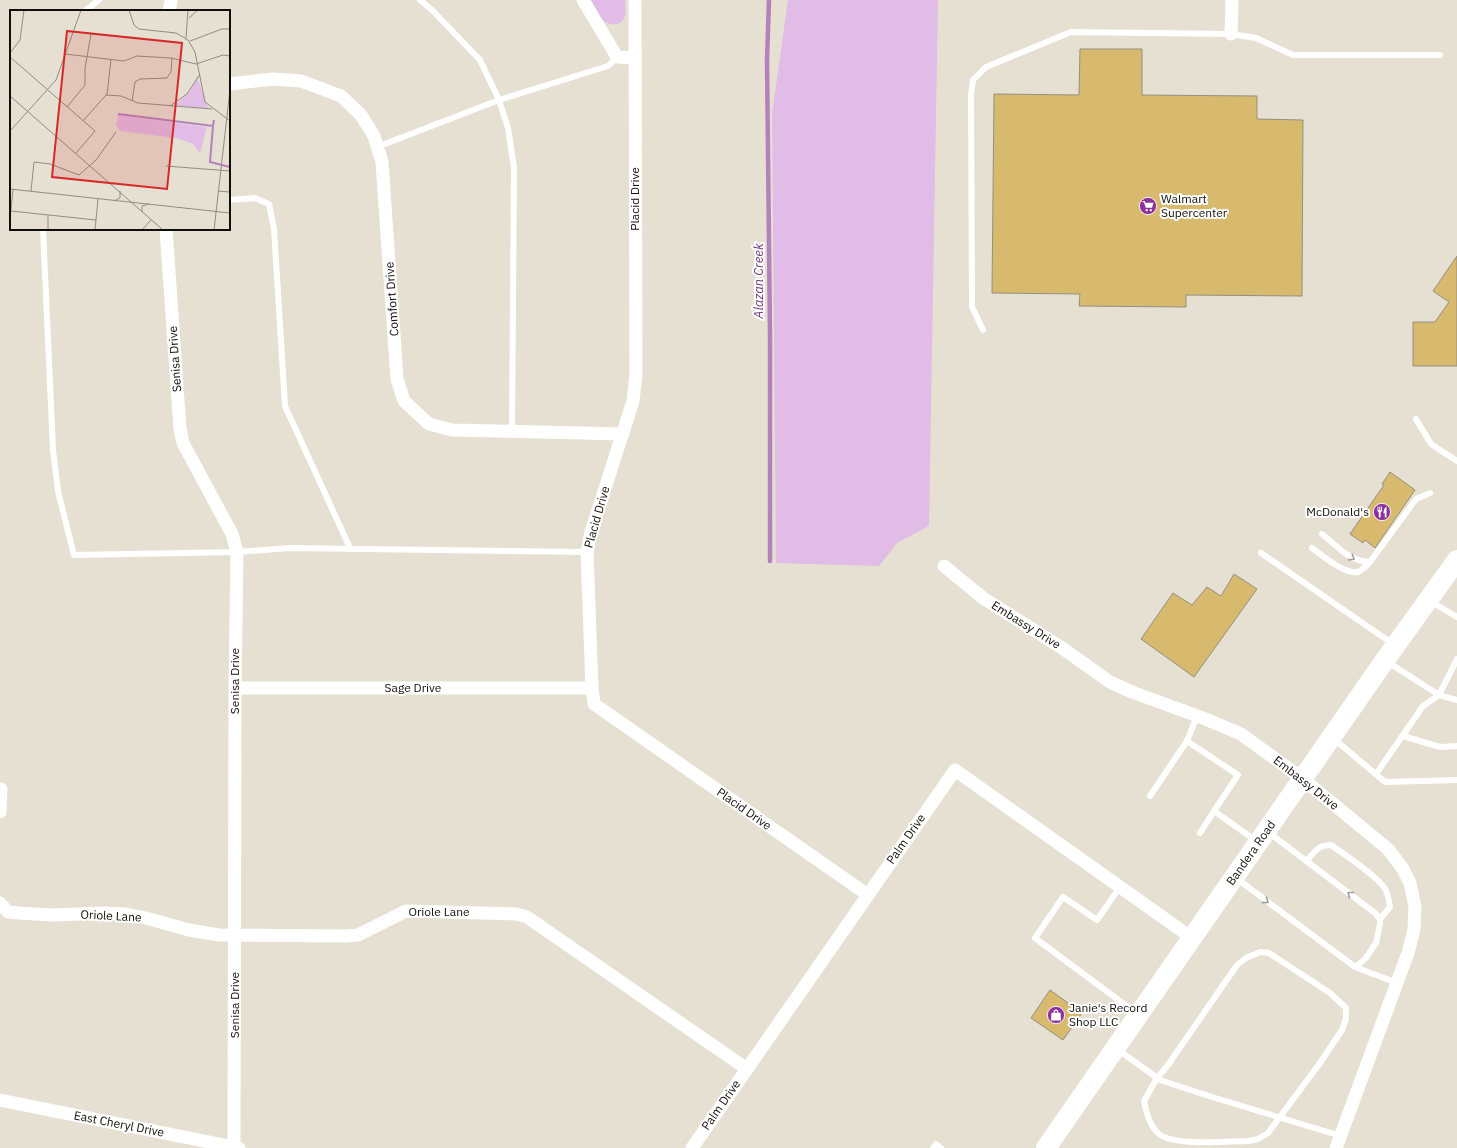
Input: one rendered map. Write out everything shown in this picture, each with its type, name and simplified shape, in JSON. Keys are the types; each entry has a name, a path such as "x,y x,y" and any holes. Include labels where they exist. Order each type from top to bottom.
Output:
{"main road":[{"name":"Bandera Road","path":"1046,1148 1457,560"}],"street":[{"path":"169,10 171,0"},
{"path":"583,0 617,57 634,58"},
{"name":"Placid Drive","path":"635,0 636,374 633,401 591,532 587,552 592,688 594,704 868,895"},
{"path":"1231,34 1232,0"},
{"name":"Comfort Drive","path":"230,84 273,79 301,81 341,96 361,115 374,136 382,162 384,180 397,379 404,401 429,424 452,430 623,434"},
{"name":"Senisa Drive","path":"166,230 180,429 183,443 232,534 237,552 235,688 237,1148"},
{"name":"Embassy Drive","path":"944,566 983,598 1062,648 1110,682 1241,734 1303,779 1388,849 1403,869 1410,883 1415,907 1414,929 1408,953 1338,1142"},
{"name":"Sage Drive","path":"235,688 592,688"},
{"name":"Palm Drive","path":"692,1148 955,770 1192,938"},
{"path":"0,812 1,789"},
{"name":"Oriole Lane","path":"0,903 8,912 19,914 126,914 204,934 235,935 358,935 406,911 516,914 527,917 747,1069"},
{"name":"East Cheryl Drive","path":"0,1100 237,1148"}],"lane":[{"path":"86,10 99,0"},
{"path":"420,0 432,10 480,60 499,100 508,128 514,168 512,431"},
{"path":"983,330 972,307 971,95 973,80 986,67 1071,32 1231,34 1256,38 1293,55 1440,55"},
{"path":"377,147 499,100 608,66 617,57"},
{"path":"230,200 255,198 269,204 274,229 285,406 350,548"},
{"path":"43,230 53,450 58,491 74,555 237,552 290,548 587,552"},
{"path":"1416,419 1432,444 1457,460"},
{"path":"1312,548 1347,572 1363,570 1416,499 1430,493"},
{"path":"1322,534 1353,559 1361,562 1370,562"},
{"path":"1261,552 1390,654 1439,695 1457,700"},
{"path":"1428,600 1457,618"},
{"path":"1376,774 1423,706 1439,695 1457,659"},
{"path":"1150,796 1187,741 1197,716"},
{"path":"1403,736 1440,747 1457,746"},
{"path":"1332,737 1386,782 1457,780"},
{"path":"1187,741 1238,775 1200,833"},
{"path":"1214,810 1306,861 1380,919"},
{"path":"1306,861 1317,849 1324,845 1330,845 1384,886 1389,898 1390,907 1380,919 1376,943 1365,959 1356,967"},
{"path":"1234,877 1356,967 1397,983"},
{"path":"1120,887 1097,920 1063,897 1035,938 1139,1015"},
{"path":"1260,952 1269,953 1330,993 1346,1008 1346,1020 1342,1030 1320,1063 1278,1117 1268,1133 1258,1139 1249,1141 1179,1142 1161,1135 1146,1115 1144,1101 1157,1078 1168,1065 1236,965 1246,958 1260,952"},
{"path":"1116,1048 1157,1078 1212,1097 1278,1117 1338,1142"},
{"path":"933,1148 936,1144 941,1148"}],"shaded area":[{"path":"591,0 625,0 625,16 623,20 618,24 608,23 599,15"},
{"path":"788,0 938,0 929,526 897,543 879,566 776,563 772,114"}],"building":[{"name":"Walmart Supercenter","path":"1080,49 1142,49 1142,95 1257,96 1257,119 1303,120 1302,296 1186,295 1186,307 1079,306 1080,294 992,293 994,94 1079,95"},
{"path":"1457,256 1457,366 1413,366 1413,322 1435,322 1449,302 1433,291"},
{"name":"McDonald's","path":"1390,472 1415,490 1375,548 1365,540 1363,543 1350,534 1384,485 1382,484"},
{"path":"1234,574 1257,589 1194,677 1141,639 1173,593 1192,605 1207,587 1221,596"},
{"name":"Janie's Record Shop LLC","path":"1050,990 1082,1013 1063,1040 1031,1018"}],"waterway":[{"name":"Alazan Creek","path":"769,0 767,60 770,336 770,561"}],"place":[{"name":"Walmart Supercenter","path":"1148,206"},
{"name":"McDonald's","path":"1382,512"},
{"name":"Janie's Record Shop LLC","path":"1056,1015"}]}
